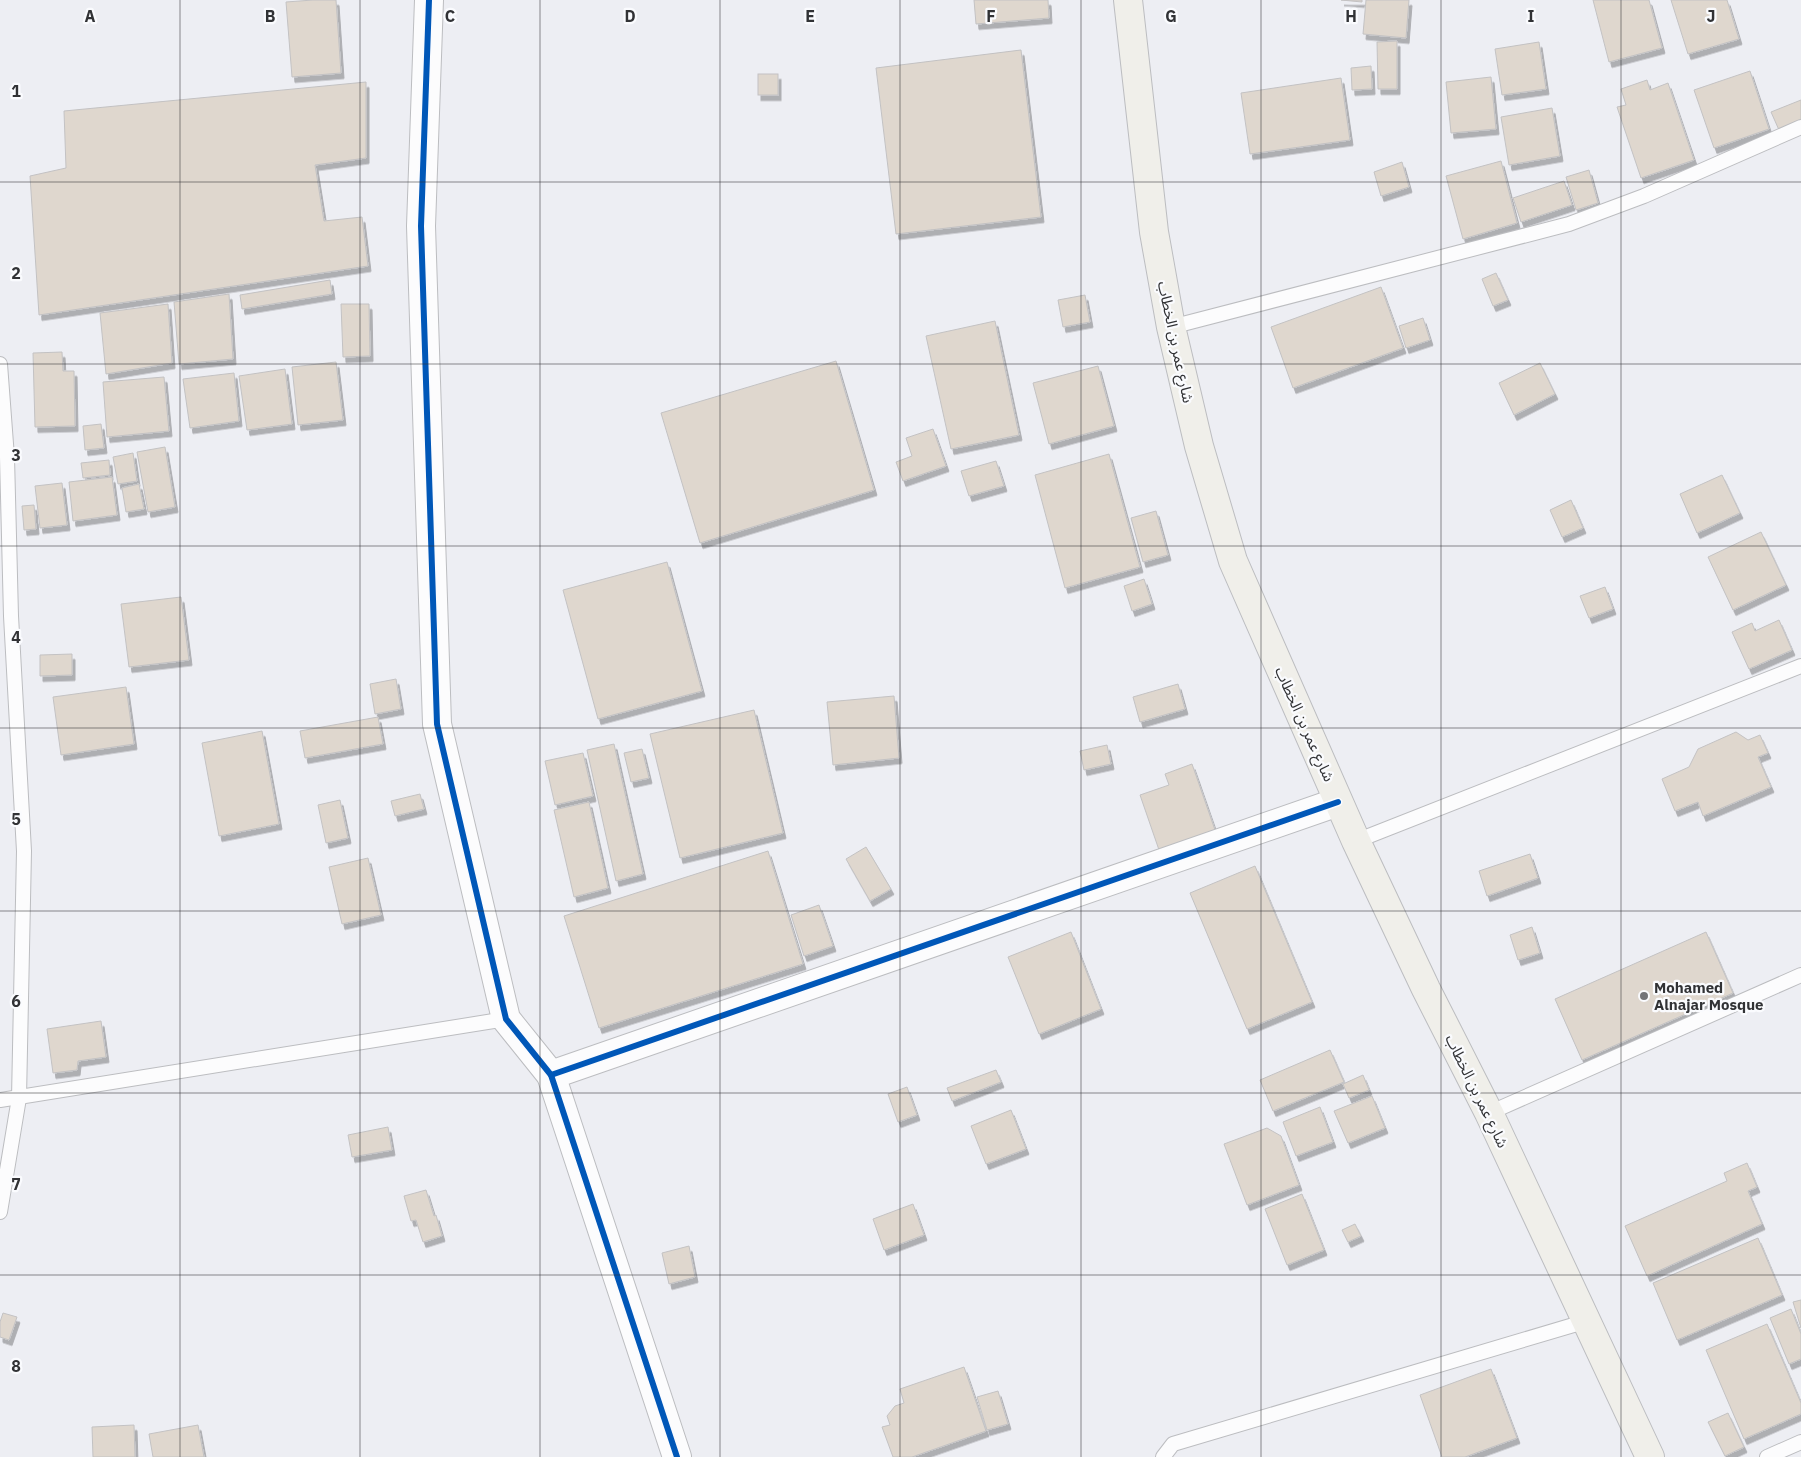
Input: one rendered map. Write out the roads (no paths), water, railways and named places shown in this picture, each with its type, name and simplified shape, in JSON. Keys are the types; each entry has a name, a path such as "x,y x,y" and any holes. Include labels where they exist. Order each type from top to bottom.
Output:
{"main road":[{"name":"شارع عمر بن الخطاب","path":"1128,0 1154,232 1171,327 1199,446 1233,560 1356,841 1426,989 1489,1113 1650,1457"}],"street":[{"path":"429,0 421,226 438,724 506,1019 551,1075 677,1457"},
{"path":"551,1075 1338,802"}],"lane":[{"path":"1171,327 1569,224 1644,196 1801,127"},
{"path":"0,364 7,457 11,616 24,851 18,1098 0,1212"},
{"path":"1356,841 1801,666"},
{"path":"1489,1113 1801,975"},
{"path":"0,1100 506,1019"},
{"path":"1163,1457 1173,1444 1587,1321"},
{"path":"1768,1457 1801,1442"}],"place":[{"name":"Mohamed Alnajar Mosque","path":"1644,996"}]}
